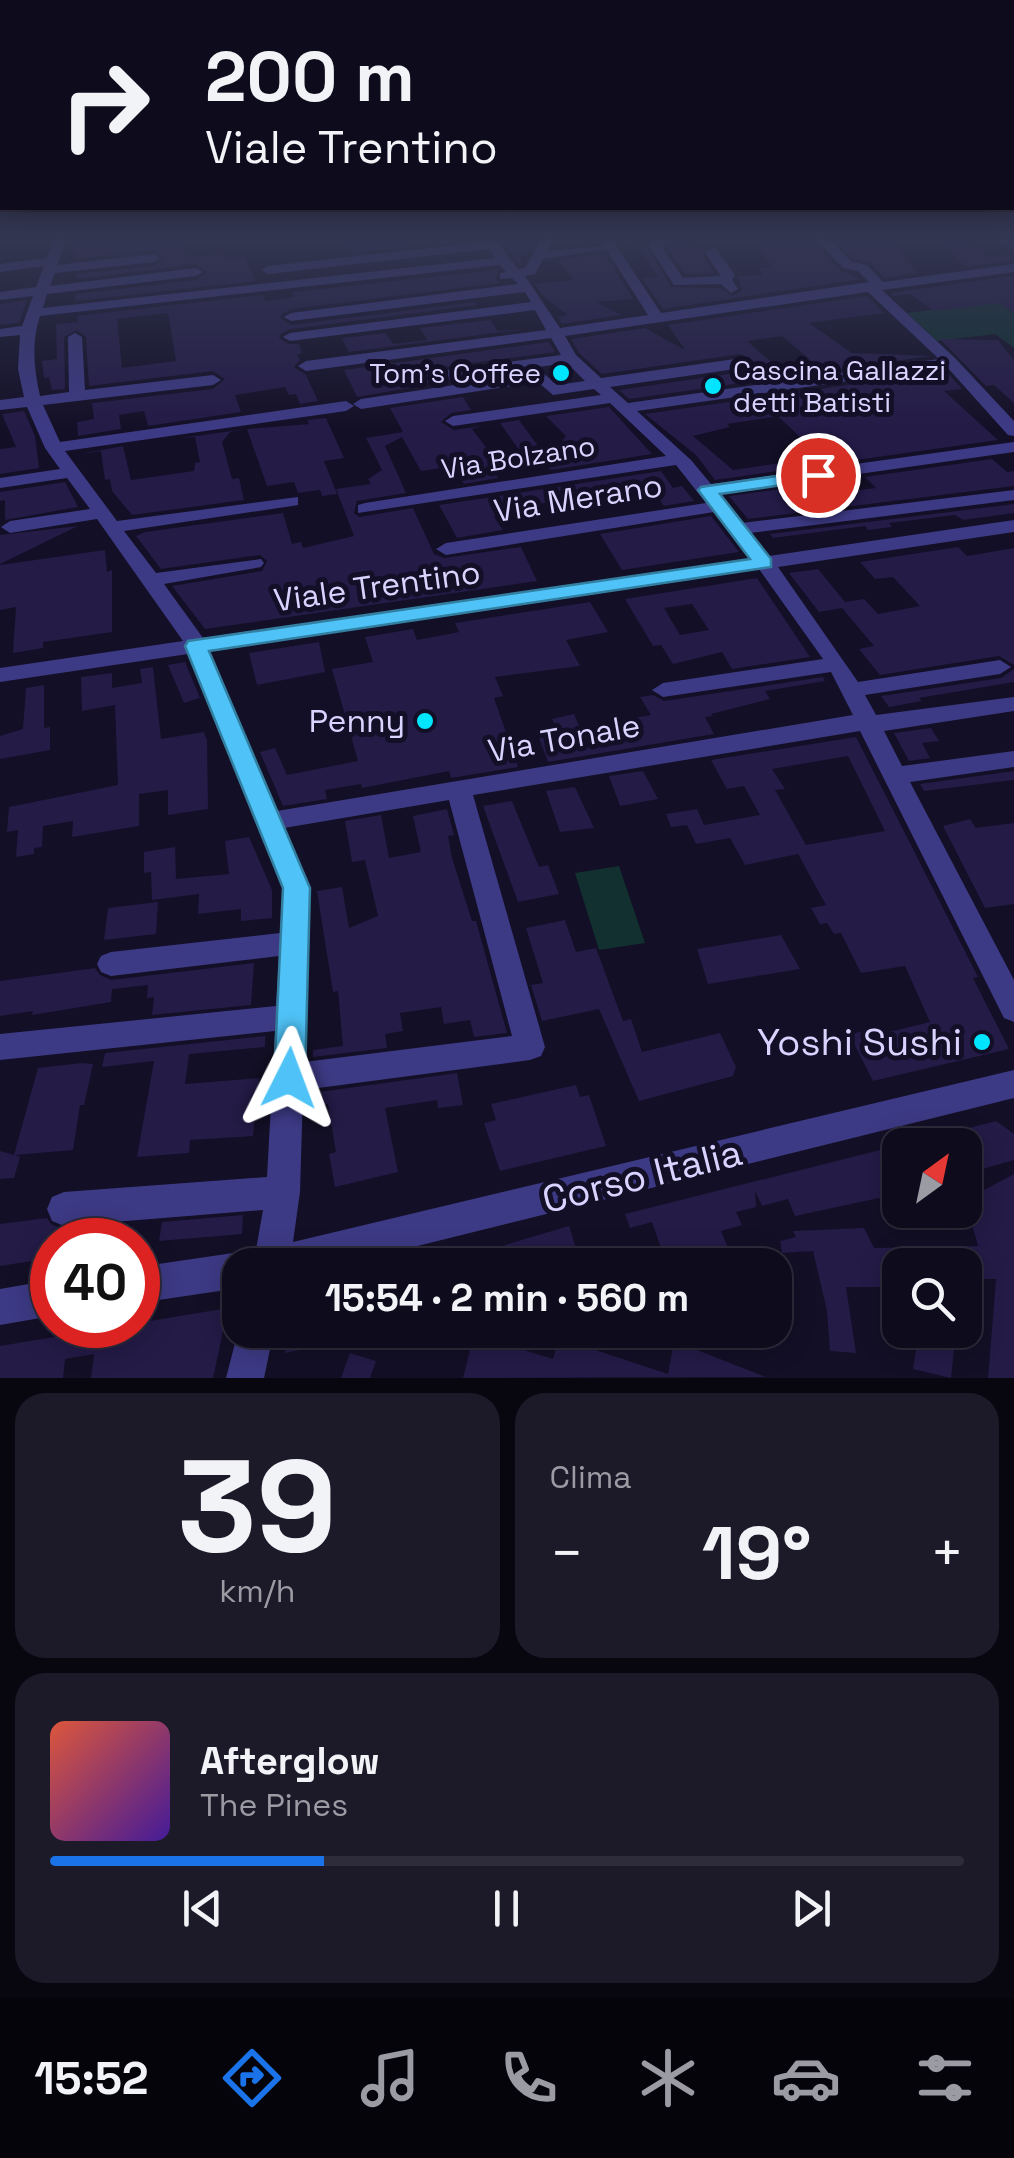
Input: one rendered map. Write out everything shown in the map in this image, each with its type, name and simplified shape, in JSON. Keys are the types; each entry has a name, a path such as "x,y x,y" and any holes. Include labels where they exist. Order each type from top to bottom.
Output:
{"street":[{"path":"36,300 28,330 26,369 33,401 54,448 196,646 296,888 283,1192 274,1248"},
{"path":"32,312 140,300"},
{"path":"292,317 429,300"},
{"path":"537,300 570,358 680,459 714,498 838,664 1014,1009"},
{"path":"644,300 657,318"},
{"path":"739,300 742,304"},
{"path":"305,360 657,318 768,300"},
{"path":"888,300 1014,431"},
{"path":"290,337 540,305"},
{"path":"0,333 28,330"},
{"path":"75,336 77,396"},
{"path":"410,380 570,358"},
{"path":"453,421 951,362"},
{"path":"54,448 542,377 553,390 742,363"},
{"path":"0,405 213,380"},
{"name":"Via Merano","path":"446,549 1014,447"},
{"name":"Via Bolzano","path":"365,509 680,459"},
{"path":"0,483 73,472"},
{"path":"738,530 1014,495"},
{"path":"10,527 292,501"},
{"name":"Viale Trentino","path":"0,674 1014,526"},
{"path":"150,580 254,563"},
{"path":"663,690 838,664"},
{"path":"853,690 1000,667"},
{"name":"Via Tonale","path":"270,821 851,722 1014,704"},
{"path":"897,775 1014,759"},
{"path":"289,1078 530,1047 459,789"},
{"path":"111,964 296,943"},
{"path":"0,1047 292,1017"},
{"name":"Corso Italia","path":"341,1248 1014,1084"},
{"path":"64,1209 283,1192"},
{"path":"160,1282 222,1273"},
{"path":"0,1307 30,1302"},
{"path":"245,1378 252,1348"}],"green space":[{"path":"997,301 1014,313 1014,348 995,334 937,341 907,313"},
{"path":"619,866 645,943 599,950 575,873"}],"building":[{"path":"27,300 19,323 0,325 0,304"},
{"path":"215,300 361,300 291,309 280,318 291,325 476,302 478,305 290,329 281,334 279,338 288,344 299,344 302,353 297,355 300,360 294,367 306,375 318,401 300,404 296,394 289,395 285,387 235,395 241,412 148,426 144,411 119,415 121,429 78,436 77,422 94,419 92,403 213,389 225,379 213,371 89,386 86,337 77,330 64,337 65,389 52,390 49,377 44,378 42,361 57,359 56,324 78,322 77,316","holes":["168,313 176,361 122,368 117,319"]},
{"path":"548,300 617,300 596,302 621,315 562,324 558,317 568,315"},
{"path":"657,300 720,300 663,309"},
{"path":"837,300 871,300 884,313 809,323 852,353 931,356 629,399 619,390 743,372 754,362 741,354 602,374 579,353 571,339 645,328 685,350 668,325","holes":["782,336 820,368 784,373 747,341"]},
{"path":"919,300 1014,300 1014,313 1000,303 934,311"},
{"path":"490,320 498,331 526,329 349,352 342,338 386,333 393,344 427,340 420,328"},
{"path":"940,339 998,340 1014,360 1014,403 994,385 986,386"},
{"path":"549,342 555,352 410,371 399,379 409,388 357,397 344,370"},
{"path":"946,371 962,389 944,391 998,440 828,464 778,416 727,424 730,427 693,436 733,470 814,458 820,465 715,480 696,455 645,414"},
{"path":"463,397 471,410 451,413 441,422 454,430 481,426 472,429 502,468 492,469 498,478 464,484 454,466 421,471 402,437 385,446 406,493 357,501 354,513 359,517 413,508 434,554 444,558 521,547 537,581 205,629 172,586 262,571 267,561 260,555 161,569 136,536 283,513 292,544 301,542 303,548 354,536 336,489 371,484 368,479 382,470 366,438 403,432 390,408"},
{"path":"609,407 652,454 551,470 546,463 566,436 546,416"},
{"path":"24,411 35,436 39,468 0,474 0,449 16,447 2,414"},
{"path":"326,418 344,458 324,461 337,494 322,496 320,490 298,493 294,482 267,486 247,429 309,424 307,420"},
{"path":"519,420 544,454 524,457 500,423"},
{"path":"246,429 230,432 222,442 232,479 239,478 244,500 132,515 112,491 110,479 105,480 101,451 79,454 123,446 131,480 194,471 195,463 200,462 195,437 181,438"},
{"path":"992,459 1007,472 1014,471 1014,486 748,519 729,496 833,482 841,492 876,488 865,477"},
{"path":"661,471 673,488 682,486 694,501 664,506 651,489 643,487 591,495 497,511 501,516 494,517 503,530 457,538 439,505"},
{"path":"65,482 78,507 5,520 5,500 0,501 0,492"},
{"path":"1014,504 1014,513 963,520 955,515 889,523 892,527 868,530 865,526 773,538 770,534"},
{"path":"711,516 739,552 622,570 600,534"},
{"path":"78,526 0,564 0,535"},
{"path":"958,547 967,556 1014,548 1014,665 999,656 880,675 859,649 874,646 842,608 819,612 789,573 818,569 845,602 864,599 878,614 920,606 893,577 875,579 860,562"},
{"path":"105,550 107,572 112,570 112,632 43,642 43,648 13,653 16,607 0,610 0,565"},
{"path":"757,578 810,657 732,669 722,652 673,664 661,645 653,646 625,599","holes":["692,604 709,630 680,635 664,608"]},
{"path":"590,602 608,632 566,640 580,666 495,677 503,696 494,698 518,767 451,778 449,771 362,788 361,784 325,790 327,799 283,806 260,752 275,748 287,775 358,761 332,669 373,662 365,637 413,629 417,640 459,632 455,623"},
{"path":"319,642 325,672 257,685 249,653"},
{"path":"185,662 200,698 184,703 168,665"},
{"path":"153,667 161,739 204,732 208,809 168,815 168,790 139,794 139,826 72,837 73,821 43,826 42,847 34,848 34,854 16,857 18,830 7,832 9,807 118,785 115,705 82,711 81,677 112,673 112,688 142,683 140,669"},
{"path":"1014,669 1014,682 919,698 922,701 889,707 881,696 1001,678"},
{"path":"823,677 825,681 765,691 770,699 705,717 714,734 548,762 539,738 559,734 552,719 574,714 580,728 651,715 640,697 653,695 664,701"},
{"path":"44,685 44,728 50,727 50,750 0,759 0,736 23,729 26,688"},
{"path":"931,728 939,741 922,743 930,758 909,761 894,733"},
{"path":"856,737 978,977 973,978 1009,1049 873,1081 849,1034 871,1030 873,1036 930,1022 905,966 861,973 841,933 834,934 827,923 820,924 811,908 826,905 798,854 745,865 730,838 696,844 687,825 671,827 666,814 697,809 704,825 760,815 744,786 727,789 711,760","holes":["848,756 885,831 806,845 775,790 785,789 772,769"]},
{"path":"643,771 658,799 620,806 609,776"},
{"path":"1014,771 1014,780 924,791 920,784"},
{"path":"575,787 594,828 560,832 546,791"},
{"path":"512,801 539,867 548,865 559,894 518,902 483,806"},
{"path":"447,809 454,835 448,836 452,858 472,921 476,921 507,1033 474,1037 470,1020 444,1024 441,1007 400,1013 403,1031 385,1034 387,1048 313,1057 313,1050 343,1046 338,991 333,992 317,891 342,887 349,928 378,916 365,860 352,862 345,821 381,815 389,858 421,852 413,816"},
{"path":"970,819 976,828 1014,823 1014,904 985,908 943,826"},
{"path":"249,837 272,890 272,918 241,921 241,909 198,914 199,894 152,900 151,872 144,873 144,852 175,847 176,879 229,874 225,841"},
{"path":"158,902 156,934 104,940 108,908"},
{"path":"565,920 576,952 596,948 623,1021 631,1019 642,1052 720,1033 736,1067 733,1076 639,1101 599,1009 542,1021 531,985 543,983 526,928"},
{"path":"781,935 800,969 708,984 697,949"},
{"path":"254,963 251,1005 152,1015 154,997 147,998 148,985 112,989 111,1002 32,1015 33,1011 0,1016 0,981 95,968 111,980"},
{"path":"265,1036 265,1047 189,1054 185,1084 259,1078 253,1136 190,1140 189,1153 137,1157 154,1061 102,1067 105,1053"},
{"path":"93,1064 84,1105 80,1105 73,1150 15,1155 20,1157 14,1178 0,1179 0,1151 14,1155 38,1068"},
{"path":"457,1073 463,1105 438,1108 437,1100 385,1108 398,1172 335,1187 329,1154 336,1152 328,1104 311,1107 312,1093"},
{"path":"576,1085 580,1097 589,1095 606,1146 500,1171 484,1123 496,1120 491,1104"},
{"path":"996,1121 1014,1134 1014,1160 982,1169 982,1128 969,1128"},
{"path":"882,1150 882,1203 879,1198 795,1216 788,1199 762,1206 755,1191 756,1207 736,1212 742,1225 721,1231 728,1248 661,1248 652,1222 630,1228 625,1214"},
{"path":"1014,1174 1014,1378 988,1378 996,1279 982,1279 982,1248 882,1248 882,1287 846,1287 856,1353 830,1351 827,1311 813,1251 792,1252 792,1248 781,1248 780,1241 796,1237 793,1231 864,1228 874,1248 978,1246 973,1228 982,1228 982,1191"},
{"path":"243,1215 242,1234 160,1241 162,1222"},
{"path":"30,1220 30,1261 0,1266 0,1224"},
{"path":"569,1226 576,1248 506,1248 505,1245"},
{"path":"222,1309 222,1336 213,1378 91,1378 94,1354 65,1359 63,1378 0,1378 0,1346 30,1341 30,1348 160,1348 160,1319"},
{"path":"470,1348 518,1348 553,1359 556,1348 589,1348 668,1374 673,1348 692,1348 766,1377 463,1378"},
{"path":"916,1348 954,1348 951,1378 913,1369"},
{"path":"350,1353 376,1361 370,1378 341,1378"}],"place":[{"name":"Tom's Coffee","path":"561,373"},
{"name":"Cascina Gallazzi detti Batisti","path":"713,386"},
{"name":"Penny","path":"425,721"},
{"name":"Yoshi Sushi","path":"982,1042"}],"route":[{"path":"289,1078 296,888 196,646 764,563 707,490 818,475"}]}
